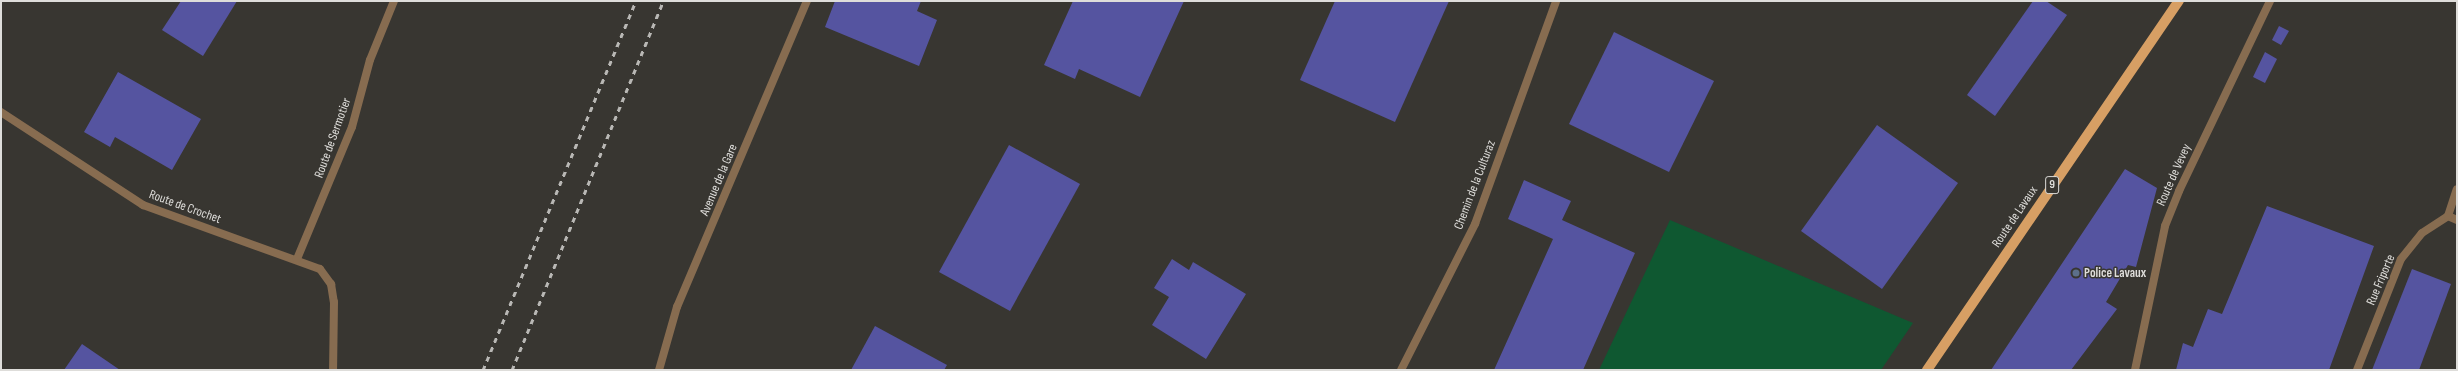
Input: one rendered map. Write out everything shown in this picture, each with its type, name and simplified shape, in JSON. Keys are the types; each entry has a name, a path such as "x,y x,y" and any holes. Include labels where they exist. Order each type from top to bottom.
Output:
{"main road":[{"name":"Route de Lavaux","path":"1927,370 2179,1"}],"street":[{"name":"Route de Sermotier","path":"297,259 352,127 370,60 394,1"},
{"name":"Avenue de la Gare","path":"658,370 677,307 807,1"},
{"name":"Chemin de la Culturaz","path":"1400,370 1475,224 1556,1"},
{"name":"Route de Vevey","path":"2135,370 2165,226 2179,191 2270,1"},
{"name":"Route de Crochet","path":"1,112 143,205 297,259 320,269 331,284 334,302 333,370"},
{"path":"2457,189 2448,216 2457,220"},
{"name":"Rue Friporte","path":"2358,370 2401,259 2422,233 2448,216"}],"green space":[{"path":"1670,220 1913,323 1881,370 1599,370"}],"building":[{"path":"181,1 237,1 203,56 162,30"},
{"path":"835,1 921,1 917,11 937,20 919,66 825,27"},
{"path":"1073,1 1184,1 1140,97 1079,69 1075,79 1044,65"},
{"path":"1335,1 1449,1 1395,122 1300,80"},
{"path":"2033,1 2046,1 2067,15 1995,116 1967,95"},
{"path":"2279,26 2289,31 2281,45 2272,40"},
{"path":"1614,32 1714,81 1669,172 1569,124"},
{"path":"2265,52 2277,59 2265,83 2253,77"},
{"path":"118,72 201,119 172,170 115,137 110,147 84,132"},
{"path":"1877,125 1958,183 1882,289 1801,231"},
{"path":"1009,145 1080,184 1010,311 939,272"},
{"path":"2125,169 2157,188 2136,267 2128,265 2106,302 2117,309 2071,370 1991,370"},
{"path":"1524,180 1571,201 1562,220 1635,253 1583,370 1494,370 1553,239 1508,219"},
{"path":"2267,206 2374,246 2329,370 2176,370 2183,343 2193,347 2208,309 2222,314"},
{"path":"1172,259 1189,270 1193,262 1246,294 1206,359 1152,325 1169,297 1154,288"},
{"path":"2412,269 2451,284 2419,370 2372,370"},
{"path":"875,326 947,365 944,370 851,370"},
{"path":"82,344 120,370 64,370"}],"railway":[{"path":"483,370 636,1"},
{"path":"512,370 663,1"}],"place":[{"name":"Police Lavaux","path":"2076,273"}]}
